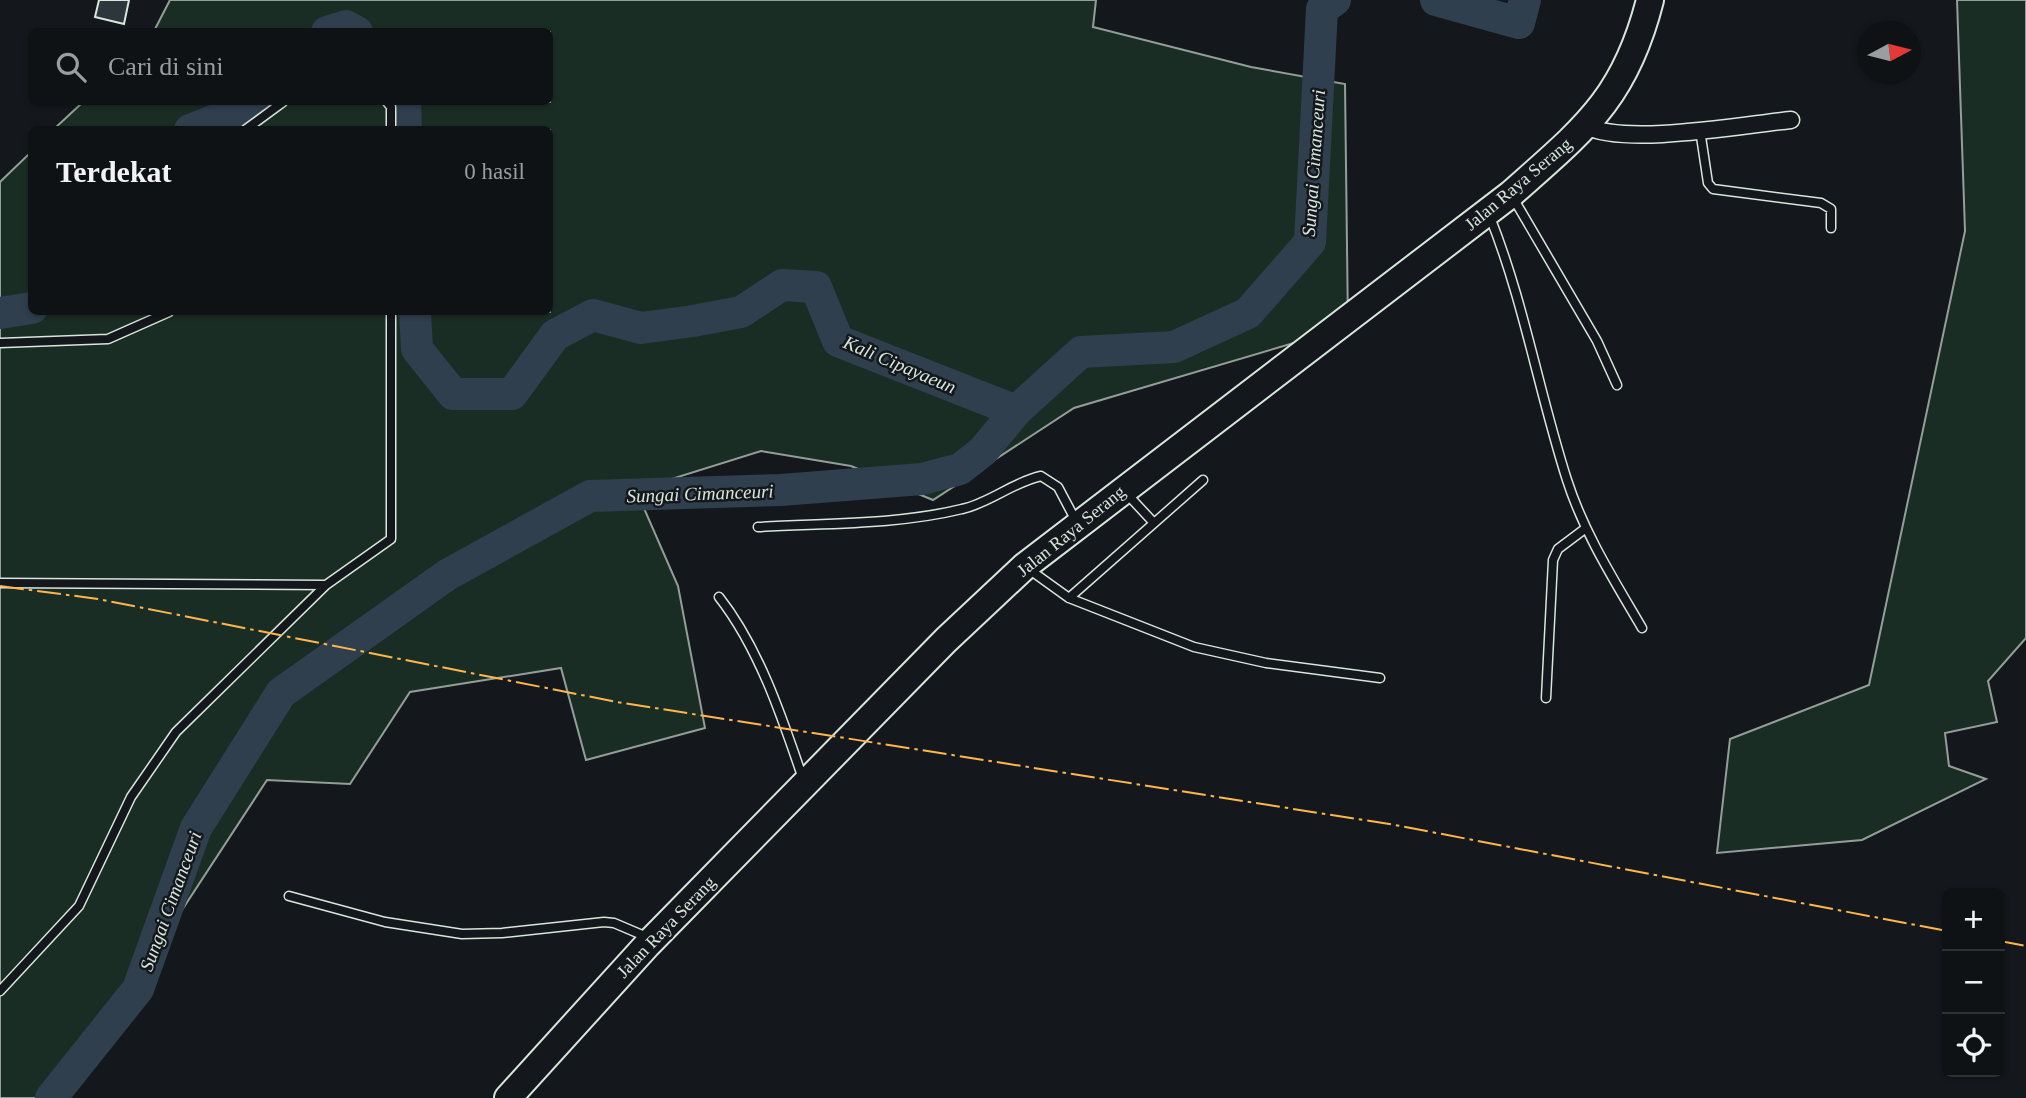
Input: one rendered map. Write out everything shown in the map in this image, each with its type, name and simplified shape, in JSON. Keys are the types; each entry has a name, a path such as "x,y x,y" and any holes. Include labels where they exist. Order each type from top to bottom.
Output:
{"highway":[{"name":"Jalan Raya Serang","path":"508,1098 557,1041 653,939 946,640 1025,566 1511,194 1586,127 1615,91 1640,40 1650,0"}],"street":[{"path":"1586,127 1601,134 1658,135 1791,120"}],"lane":[{"path":"251,126 279,105"},
{"path":"389,105 391,126"},
{"path":"1700,130 1708,183 1713,189 1821,202 1831,209 1831,228"},
{"path":"1511,194 1597,341 1618,386"},
{"path":"1488,211 1507,260 1567,481 1586,528 1642,628"},
{"path":"0,343 108,339 162,315"},
{"path":"0,991 79,906 131,797 176,732 326,585 391,539 391,315"},
{"path":"758,527 917,519 966,509 1028,479 1041,476 1058,487 1077,524"},
{"path":"1069,598 1203,480"},
{"path":"1122,490 1154,523"},
{"path":"1546,698 1553,560 1558,549 1586,528"},
{"path":"1025,566 1069,598 1194,647 1266,663 1380,678"},
{"path":"0,583 326,585"},
{"path":"719,597 739,623 789,735 805,785"},
{"path":"289,895 385,922 429,931 502,933 604,922 614,923 653,939"}],"green space":[{"path":"170,0 1096,0 1093,27 1251,67 1345,84 1348,327 1074,408 933,500 851,466 761,451 636,490 678,586 705,728 586,760 561,668 410,692 350,784 267,780 59,1098 0,1098 0,182 28,155 28,315 553,315 553,126 57,126 80,105 553,105 553,28 156,28"},
{"path":"1957,0 2026,0 2026,638 1988,681 1997,722 1945,733 1949,766 1986,779 1862,840 1717,853 1730,739 1869,685 1965,231"}],"building":[{"path":"99,0 129,0 124,24 95,17"}],"waterway":[{"name":"Sungai Cimanceuri","path":"51,1098 138,989 196,828 281,693 447,575 590,496 781,490 922,479 960,469 983,451 1016,411 1081,352 1174,347 1248,313 1310,242 1322,9 1335,0"},
{"name":"Sungai Cimanceuri","path":"1436,0 1519,23 1525,0"},
{"name":"Kali Cipayaeun","path":"340,28 350,28"},
{"name":"Kali Cipayaeun","path":"200,126 252,105"},
{"name":"Kali Cipayaeun","path":"405,105 406,126"},
{"name":"Kali Cipayaeun","path":"415,315 417,349 453,394 512,394 555,335 593,315 641,328 741,312 782,285 816,287 838,341 1016,411"},
{"name":"Kali Cipayaeun","path":"0,313 28,309"}],"power":[{"path":"0,586 98,599 617,702 1395,825 1942,930"},
{"path":"2005,942 2026,946"}]}
